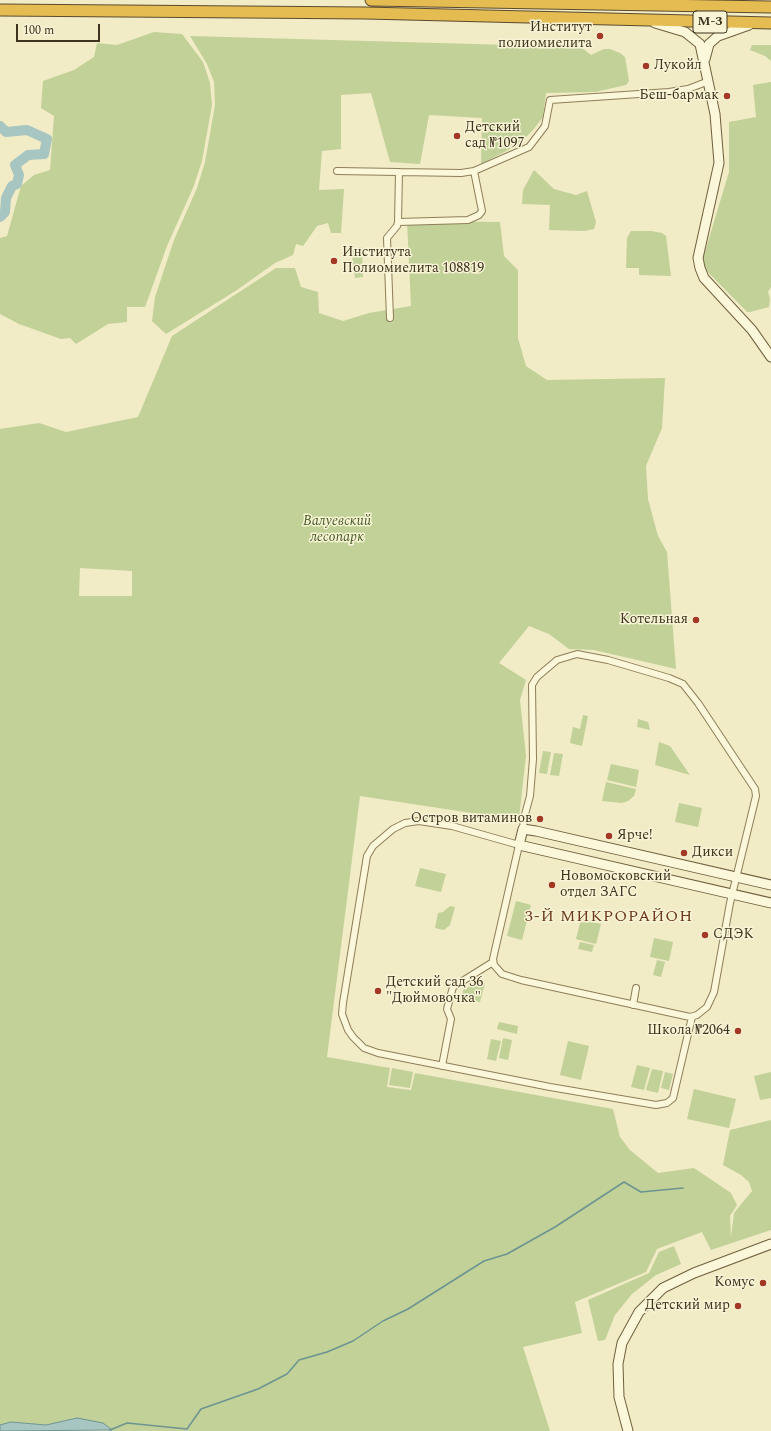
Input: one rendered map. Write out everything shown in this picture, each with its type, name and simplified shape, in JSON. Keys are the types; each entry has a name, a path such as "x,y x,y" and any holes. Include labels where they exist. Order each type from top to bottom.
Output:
{"highway":[{"name":"М-3","path":"371,0 771,7"},
{"name":"М-3","path":"0,10 366,13 771,23"}],"street":[{"path":"644,4 656,0"},
{"path":"703,0 724,6"},
{"path":"648,21 690,35 700,44 716,114 719,163 698,258 700,268 704,278 752,330 771,357"},
{"path":"705,63 709,44 718,36 756,23"},
{"path":"337,171 461,173 474,171 529,147 545,126 550,100 669,92 688,89 709,81"},
{"path":"398,222 468,220 479,215 482,212 474,171"},
{"path":"390,318 387,238 397,226 398,222 399,172"},
{"path":"572,654 588,656 678,681 696,699 755,789 756,796 733,894 713,996 703,1011 692,1017 508,977 498,971 493,962 523,829 524,818 530,796 533,759 532,685 536,677 557,660 572,654"},
{"path":"692,1017 675,1092 671,1101 656,1105 622,1100 378,1054 364,1048 348,1030 342,1014 367,856 388,831 405,823 419,821 475,832 520,845 771,903"},
{"path":"523,829 771,885"},
{"path":"442,1066 451,1019 447,1009 453,987 493,962"},
{"path":"633,1005 636,988"},
{"path":"628,1431 619,1397 618,1364 622,1343 639,1312 663,1288 694,1273 771,1244"}],"green space":[{"path":"154,32 182,34 203,62 210,83 212,105 202,161 193,188 167,246 145,307 127,307 127,322 108,324 76,344 70,338 61,339 19,324 0,314 0,238 7,236 21,186 34,175 50,170 54,116 41,108 43,81 74,70 94,57 97,43 117,45"},
{"path":"190,36 581,47 591,55 604,49 610,49 625,57 629,81 626,85 595,92 546,93 543,117 533,130 518,145 481,164 482,118 429,115 420,164 390,162 371,93 341,95 341,149 322,151 319,190 344,189 341,233 331,233 328,223 317,226 303,246 296,244 293,255 275,263 237,290 166,334 152,321 155,297 174,240 197,188 205,162 215,105 214,82 207,64"},
{"path":"752,45 771,45 771,61 765,56 750,50"},
{"path":"771,82 771,287 768,292 770,299 769,307 747,312 701,265 729,172 729,122 756,117 753,85"},
{"path":"534,170 554,189 576,195 587,191 596,222 594,229 584,231 549,230 550,205 522,204 523,190"},
{"name":"Валуевский лесопарк","path":"407,221 500,222 504,256 518,270 518,338 526,366 547,380 665,378 662,428 646,466 648,499 658,536 667,552 676,669 594,650 569,649 549,634 529,626 499,663 526,680 520,700 526,756 519,818 498,817 360,796 327,1057 390,1068 387,1087 411,1090 415,1073 613,1109 620,1137 630,1150 658,1173 694,1168 731,1193 737,1205 730,1216 731,1237 734,1213 752,1191 749,1182 741,1175 723,1165 730,1130 771,1120 771,1230 711,1250 702,1232 657,1249 646,1272 575,1302 582,1333 523,1347 550,1431 111,1431 77,1418 46,1425 11,1422 0,1425 0,429 39,423 66,432 138,417 172,336 276,268 295,268 301,287 318,292 319,313 343,321 369,313 411,306","holes":["80,568 132,571 132,596 79,596"]},
{"path":"631,231 651,231 662,233 666,236 671,276 639,275 639,268 626,268 627,238"},
{"path":"362,247 363,277 355,278 351,249"},
{"path":"583,715 588,716 582,746 570,743 573,727 580,729"},
{"path":"638,719 648,722 650,730 637,727"},
{"path":"659,742 670,746 690,775 655,765"},
{"path":"543,751 551,752 547,774 539,773"},
{"path":"554,753 563,754 559,776 550,775"},
{"path":"611,764 639,770 636,787 607,780"},
{"path":"606,782 636,789 634,796 628,801 622,803 602,801"},
{"path":"679,803 702,808 698,827 675,822"},
{"path":"420,868 446,874 441,892 415,886"},
{"path":"516,901 531,905 522,940 507,936"},
{"path":"450,906 455,907 450,925 444,930 435,928 438,913 443,912"},
{"path":"581,919 601,924 596,944 576,939"},
{"path":"654,938 673,942 669,961 650,957"},
{"path":"580,942 594,945 592,952 578,949"},
{"path":"657,960 665,962 661,977 653,975"},
{"path":"480,981 485,983 480,1002 462,998 463,990"},
{"path":"499,1022 518,1026 517,1034 497,1029"},
{"path":"503,1038 512,1040 508,1060 499,1058"},
{"path":"491,1039 501,1041 496,1061 487,1059"},
{"path":"568,1041 589,1046 581,1080 560,1075"},
{"path":"637,1065 650,1068 644,1090 631,1087"},
{"path":"392,1068 413,1072 410,1088 389,1085"},
{"path":"652,1069 663,1071 658,1093 646,1090"},
{"path":"665,1072 673,1074 669,1090 661,1088"},
{"path":"771,1072 771,1098 760,1100 754,1076"},
{"path":"694,1089 736,1099 729,1128 687,1119"},
{"path":"674,1246 681,1264 656,1275 632,1294 615,1315 605,1340 598,1341 588,1300 649,1273 659,1252"}],"water":[{"path":"77,1418 103,1423 112,1430 0,1431 0,1425 11,1422 46,1425"}],"waterway":[{"path":"0,126 6,132 27,130 47,139 44,154 28,155 15,165 19,175 17,184 12,186 6,198 5,212 0,217"},
{"path":"110,1430 127,1423 187,1429 201,1409 258,1389 287,1374 299,1360 327,1352 353,1341 383,1321 408,1309 484,1261 507,1254 555,1227 624,1182 641,1192 683,1188"}],"place":[{"name":"Институт полиомиелита","path":"600,36"},
{"name":"Лукойл","path":"646,66"},
{"name":"Беш-бармак","path":"727,96"},
{"name":"Детский сад №1097","path":"457,136"},
{"name":"Института Полиомиелита 108819","path":"334,261"},
{"name":"Котельная","path":"696,620"},
{"name":"Остров витаминов","path":"540,819"},
{"name":"Ярче!","path":"609,836"},
{"name":"Дикси","path":"684,853"},
{"name":"Новомосковский отдел ЗАГС","path":"552,885"},
{"name":"СДЭК","path":"705,935"},
{"name":"Детский сад 36 \"Дюймовочка\"","path":"378,991"},
{"name":"Школа №2064","path":"738,1031"},
{"name":"Комус","path":"763,1283"},
{"name":"Детский мир","path":"738,1306"}],"district":[{"name":"3-Й МИКРОРАЙОН","path":"609,918"}]}
